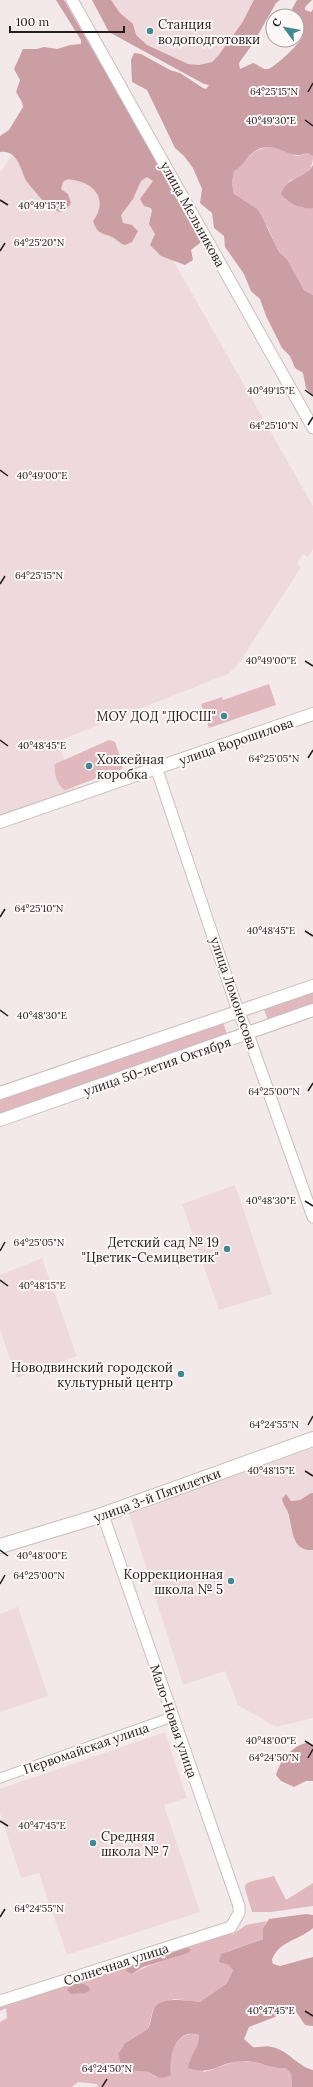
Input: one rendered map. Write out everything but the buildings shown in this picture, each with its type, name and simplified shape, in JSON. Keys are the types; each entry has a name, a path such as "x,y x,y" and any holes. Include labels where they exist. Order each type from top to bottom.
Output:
{"main road":[{"name":"улица Ворошилова","path":"0,822 313,714"},
{"name":"улица 50-летия Октября","path":"0,1093 313,986"},
{"name":"улица 50-летия Октября","path":"0,1120 313,1010"},
{"name":"улица 3-й Пятилетки","path":"0,1546 103,1515 313,1439"}],"street":[{"name":"улица Мельникова","path":"72,0 313,428"},
{"name":"улица Ломоносова","path":"156,767 238,1011 248,1034 313,1217"},
{"name":"Мало-Новая улица","path":"103,1515 239,1906 239,1913 231,1927"},
{"name":"Первомайская улица","path":"0,1778 172,1717"},
{"name":"Солнечная улица","path":"0,2002 231,1927"}],"shaded area":[{"path":"56,0 64,0 202,240 191,250 193,260 185,265 161,256 150,245 155,234 149,224 152,211 151,208 144,206 140,199 153,181 147,177 141,181 133,199 121,215 123,223 132,225 138,231 132,242 125,245 114,238 101,233 95,226 93,221 97,214 100,202 95,191 91,187 78,181 67,180 63,182 61,189 68,194 71,203 66,210 59,212 45,203 27,182 15,158 6,152 0,152 0,136 9,130 23,107 22,102 16,92 20,80 14,69 23,49 37,49 44,47 57,49 70,45 81,44 81,40"},
{"path":"92,0 258,0 204,84 109,32"},
{"path":"92,0 111,0 120,13 133,24 136,35 147,45 188,64 199,65 212,62 218,56 242,23 254,0 280,0 273,8 265,8 265,22 254,42 239,63 240,69 253,63 262,68 268,69 294,48 305,48 305,10 311,12 313,9 313,156 307,153 301,155 290,154 280,149 269,147 262,148 253,152 238,169 234,171 232,183 234,194 257,209 279,252 287,259 304,290 313,295 313,396 306,388 303,373 295,368 290,356 282,348 266,316 260,299 251,291 244,274 225,247 224,236 214,228 212,213 200,203 202,189 193,168 184,156 175,148 147,90 132,82 131,60 134,53 141,54 170,70 180,73 203,88 206,89 209,85 204,84 109,32"},
{"path":"297,0 312,0 305,7 293,8"},
{"path":"84,50 179,211 162,241 313,506 313,549 308,557 303,554 297,564 301,567 238,665 228,674 58,741 76,792 0,818 0,173"},
{"path":"267,147 280,148 295,156 307,153 313,156 313,161 309,170 303,175 289,181 285,199 302,208 313,208 313,295 304,290 287,259 279,252 267,226 234,194 232,183 234,171 255,151"},
{"path":"313,165 313,208 299,207 291,203 281,194 288,184 305,174"},
{"name":"МОУ ДОД \"ДЮСШ\"","path":"269,684 276,705 209,728 201,704 222,697 223,700"},
{"name":"Хоккейная коробка","path":"109,740 115,742 123,764 122,769 65,790 60,786 55,771 55,764"},
{"path":"313,991 313,1005 268,1021 264,1009"},
{"path":"223,1022 227,1034 0,1114 0,1100"},
{"name":"Детский сад № 19 \"Цветик-Семицветик\"","path":"235,1185 272,1294 219,1310 182,1204"},
{"path":"42,1258 77,1356 17,1378 0,1330 0,1275"},
{"name":"Коррекционная школа № 5","path":"313,1448 313,1493 300,1500 291,1501 288,1498 287,1510 295,1542 313,1550 313,1718 276,1727 238,1705 225,1671 183,1685 129,1513"},
{"path":"313,1493 313,1550 306,1549 297,1544 282,1499 286,1494 291,1501 300,1500"},
{"path":"18,1607 48,1696 0,1712 0,1614"},
{"name":"Средняя школа № 7","path":"165,1732 187,1798 164,1805 200,1912 67,1955 39,1873 21,1878 0,1813 0,1789"},
{"path":"306,1743 313,1746 313,1781 306,1781 294,1787 281,1781 276,1775 280,1765 287,1755 296,1747"},
{"path":"274,1876 286,1900 313,1883 313,1906 271,1912 252,1912 245,1885 249,1882"},
{"path":"306,1914 313,1915 313,1928 284,1945 275,1954 272,1960 273,1964 280,1966 313,1957 313,2026 305,2025 297,2013 290,2008 286,2008 275,2017 249,2027 244,2039 253,2047 270,2046 283,2051 302,2065 313,2070 313,2087 292,2087 291,2074 286,2068 275,2068 249,2061 228,2063 204,2071 188,2068 190,2059 198,2044 199,2035 184,2035 179,2039 175,2045 171,2060 171,2075 160,2078 149,2072 133,2071 120,2062 118,2054 125,2043 148,2029 156,2006 167,2001 174,2000 200,2002 227,1983 233,1970 227,1964 219,1962 221,1954 263,1939 263,1928 269,1919"},
{"path":"267,1921 263,1928 263,1939 228,1951 227,1964 233,1970 227,1983 200,2002 174,1999 153,2009 148,2029 125,2043 118,2054 120,2062 133,2071 149,2072 155,2077 171,2075 171,2060 175,2046 179,2040 184,2036 191,2034 199,2035 200,2043 189,2061 204,2072 233,2062 249,2061 275,2068 286,2068 291,2074 292,2087 98,2087 97,2084 78,2082 72,2087 0,2087 0,2022 7,2018 6,2008 0,2011 0,2006 218,1934 233,1934 246,1925","holes":["179,1949 179,1955 133,1974 126,1967 161,1957"]},
{"path":"186,1947 191,1950 188,1953 143,1967 132,1974 126,1971 128,1965 161,1957"},
{"path":"72,1983 84,1984 89,1987 90,1991 71,1994 67,1990"}],"place":[{"name":"Станция водоподготовки","path":"150,31"},
{"name":"МОУ ДОД \"ДЮСШ\"","path":"224,716"},
{"name":"Хоккейная коробка","path":"89,766"},
{"name":"Детский сад № 19 \"Цветик-Семицветик\"","path":"227,1249"},
{"name":"Новодвинский городской культурный центр","path":"181,1374"},
{"name":"Коррекционная школа № 5","path":"231,1581"},
{"name":"Средняя школа № 7","path":"93,1843"}]}
